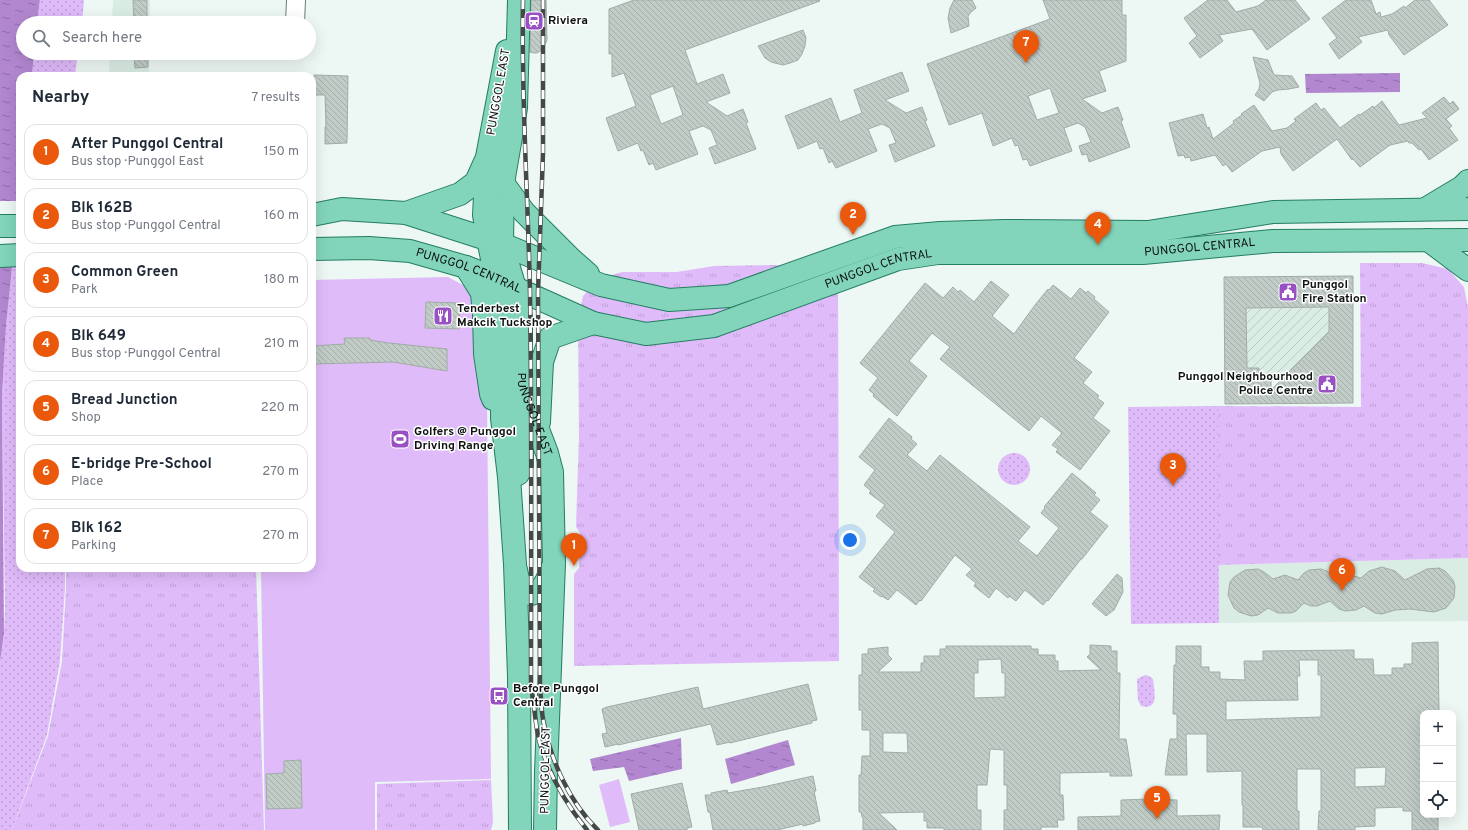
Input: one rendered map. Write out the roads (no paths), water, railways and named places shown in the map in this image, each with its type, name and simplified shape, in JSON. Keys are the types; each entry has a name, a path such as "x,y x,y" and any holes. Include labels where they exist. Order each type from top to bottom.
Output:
{"main road":[{"name":"PUNGGOL EAST","path":"509,0 507,50 487,157 484,215 495,242 506,284 521,318 521,385 547,453 552,472 554,563 546,764 545,830"},
{"name":"PUNGGOL EAST","path":"495,242 503,183 516,108 518,0"},
{"path":"406,213 460,194 476,182 487,157"},
{"path":"1426,209 1462,188 1468,181"},
{"path":"503,183 524,212 571,259 601,285"},
{"name":"PUNGGOL CENTRAL","path":"316,213 342,209 406,213 495,242 601,285 669,300 729,296 895,237 940,232 1148,232 1273,212 1468,209"},
{"path":"0,226 16,226"},
{"path":"1428,240 1468,270"},
{"name":"PUNGGOL CENTRAL","path":"316,249 369,248 410,251 466,266 593,323 646,334 714,326 898,259 938,253 1143,253 1273,241 1468,240"},
{"path":"0,256 16,255"},
{"path":"466,266 482,293 485,354 491,394 502,418"},
{"name":"PUNGGOL EAST","path":"506,284 502,308 502,418 509,477 520,676 520,830"},
{"path":"539,434 542,362 550,338 593,323"},
{"path":"509,477 518,474 522,465 521,385"},
{"path":"515,564 518,580 522,589 534,594 540,590 546,581 554,563"}],"street":[{"path":"296,0 296,16"}],"water":[{"path":"0,0 40,0 38,16 16,16 16,60 33,60 32,72 16,72 16,229 6,326 2,395 4,633 0,662"},
{"path":"1400,73 1400,92 1306,93 1305,74"},
{"path":"681,738 682,769 629,781 624,767 593,771 590,759"},
{"path":"788,740 795,765 731,784 725,759"}],"railway":[{"path":"523,0 523,73 531,341 531,685 536,726 547,764 558,788 587,830"},
{"path":"543,0 543,153 538,292 541,702 542,715 550,749 562,779 578,806 598,830"}],"place":[{"name":"Riviera","path":"534,21"},
{"name":"Blk 162","path":"1026,63"},
{"name":"Blk 162B","path":"853,235"},
{"name":"Blk 649","path":"1098,245"},
{"name":"Punggol Fire Station","path":"1288,292"},
{"name":"Tenderbest Makcik Tuckshop","path":"443,316"},
{"name":"Punggol Neighbourhood Police Centre","path":"1327,384"},
{"name":"Golfers @ Punggol Driving Range","path":"400,439"},
{"name":"Common Green","path":"1173,486"},
{"name":"After Punggol Central","path":"574,566"},
{"name":"E-bridge Pre-School","path":"1342,591"},
{"name":"Before Punggol Central","path":"499,696"},
{"name":"Bread Junction","path":"1157,819"}]}
